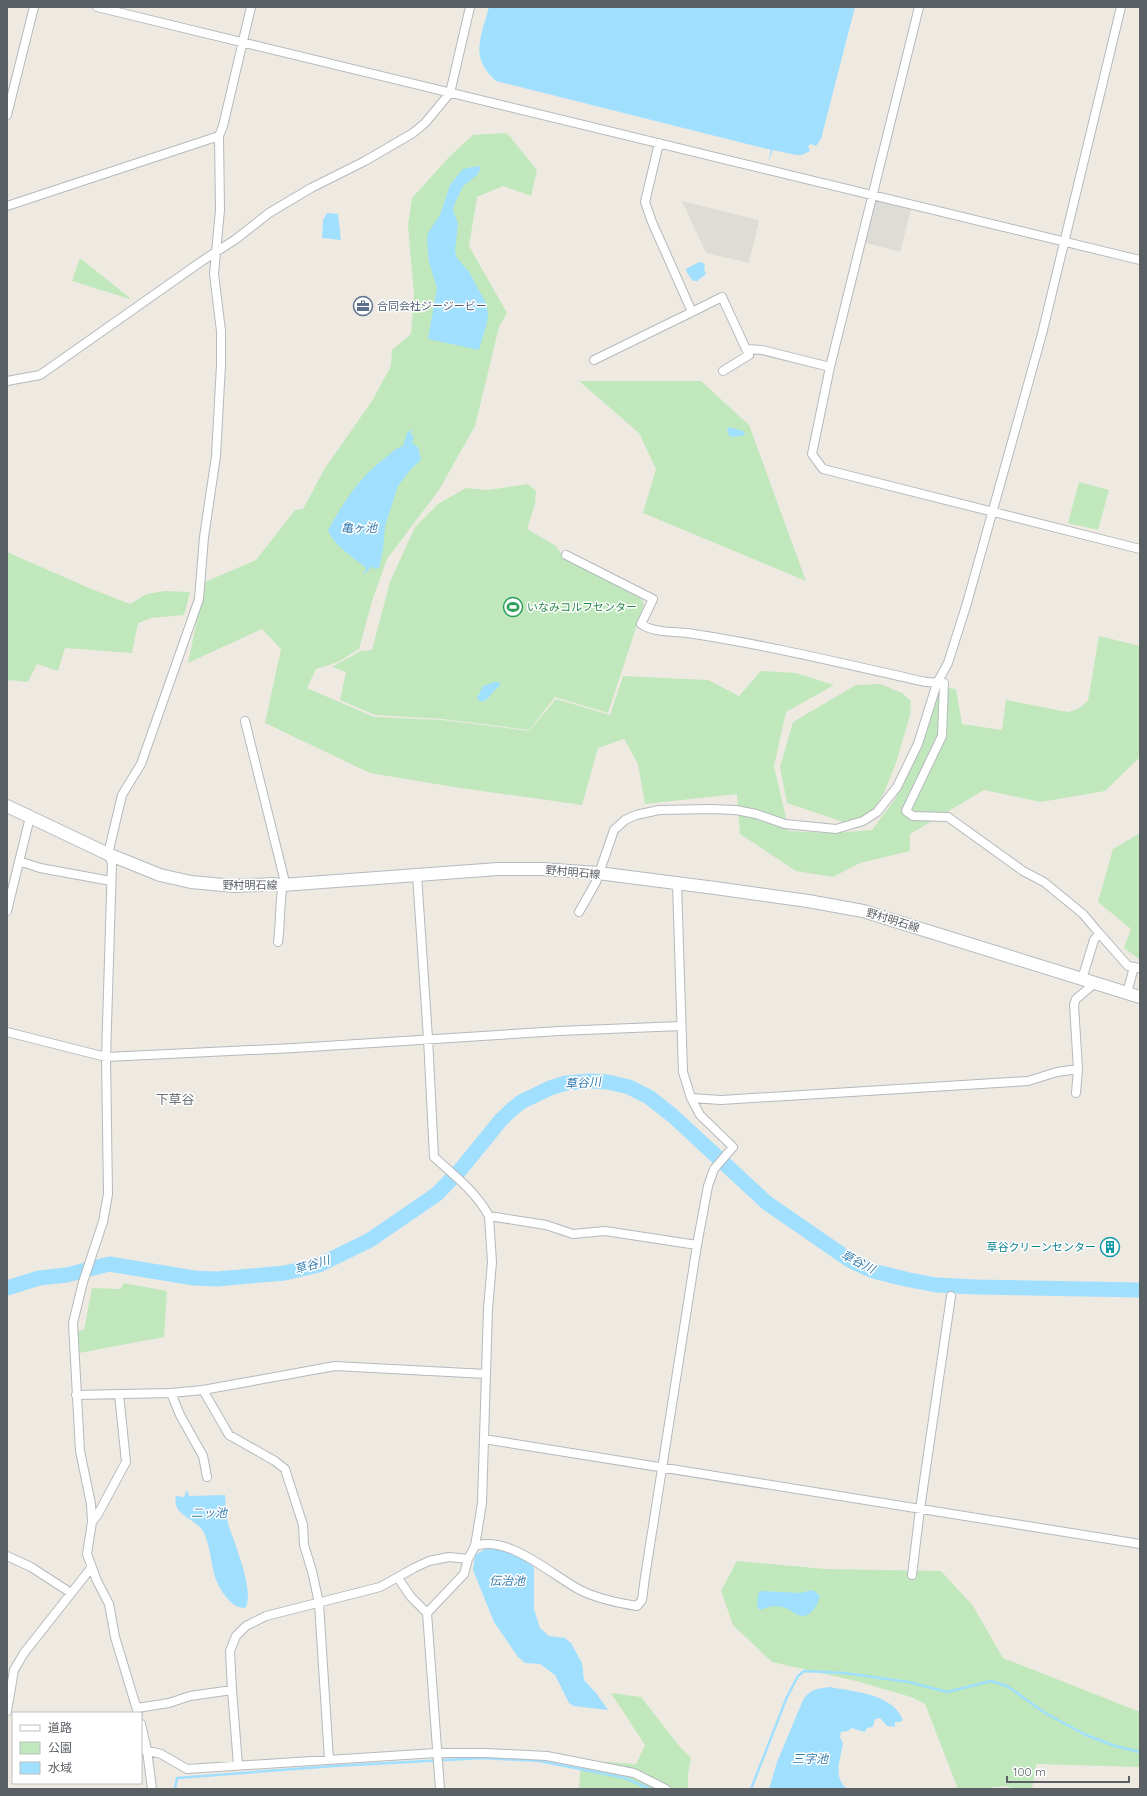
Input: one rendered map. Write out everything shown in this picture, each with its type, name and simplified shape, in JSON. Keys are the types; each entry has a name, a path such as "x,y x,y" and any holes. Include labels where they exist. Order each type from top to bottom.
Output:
{"main road":[{"name":"野村明石線","path":"7,806 108,854 160,875 191,882 234,886 282,885 506,869 542,869 598,873 808,901 863,911 1140,998"}],"street":[{"path":"7,115 34,7"},
{"path":"97,7 1140,260"},
{"path":"232,1690 190,1696 138,1711 115,1637 109,1604 91,1568 87,1554 92,1522 91,1504 80,1451 73,1323 103,1222 108,1194 106,1057 112,863 108,854 122,795 141,764 199,599 204,537 216,456 221,365 221,331 214,274 220,210 219,136 223,126 251,7"},
{"path":"7,381 40,375 287,202 297,198 311,188 365,161 413,133 425,124 450,93 470,7"},
{"path":"919,7 830,367 812,454 823,469 992,513 1140,549"},
{"path":"580,912 596,882 614,830 625,820 636,815 659,810 736,810 756,814 785,824 836,829 863,821 877,812 896,787 918,744 938,683 948,663 968,603 1042,334 1121,7"},
{"path":"7,206 219,136"},
{"path":"659,143 645,202 652,222 692,312"},
{"path":"594,360 722,297 748,355 723,371"},
{"path":"746,349 762,350 830,367"},
{"path":"566,555 653,599 642,624 648,629 692,633 749,643 926,682 944,683 942,736 906,811 913,816 948,817 1023,871 1044,882 1083,914 1128,966 1137,967 1127,993"},
{"path":"245,721 284,878 281,893 281,923 278,942"},
{"path":"7,910 30,817"},
{"path":"20,861 40,868 111,881"},
{"path":"417,875 434,1157 469,1188 488,1216 492,1262 486,1374 482,1503 475,1546 468,1559 464,1574 428,1613"},
{"path":"475,1546 486,1544 505,1548 523,1555 581,1591 617,1603 637,1606 642,1600 696,1245 708,1186 714,1169 732,1147 700,1116 691,1098 683,1072 677,883"},
{"path":"1082,979 1094,940 1098,933"},
{"path":"1076,1093 1078,1069 1074,1005 1076,999 1094,983"},
{"path":"7,1032 106,1057 294,1048 428,1038 681,1026"},
{"path":"691,1098 721,1100 1028,1081 1057,1072 1078,1069"},
{"path":"488,1216 546,1225 573,1234 605,1232 696,1245"},
{"path":"912,1575 920,1509 951,1296"},
{"path":"76,1395 171,1393 203,1390 334,1366 486,1374"},
{"path":"203,1390 229,1435 275,1461 285,1469 303,1525 304,1545 312,1571 319,1603 330,1760"},
{"path":"171,1393 180,1415 203,1456 208,1477"},
{"path":"92,1522 98,1514 126,1462 119,1394"},
{"path":"484,1440 1140,1544"},
{"path":"7,1556 31,1567 71,1593"},
{"path":"238,1765 230,1651 236,1636 246,1626 266,1616 380,1587 429,1561 449,1557 468,1559"},
{"path":"7,1712 14,1670 24,1653 91,1568"},
{"path":"398,1578 410,1597 428,1613 436,1753 440,1789"},
{"path":"142,1733 152,1789"},
{"path":"144,1750 161,1754 187,1769 436,1753 486,1753 547,1756 634,1773 666,1789"}],"shaded area":[{"path":"874,200 911,209 900,252 863,242"},
{"path":"682,201 759,220 749,263 706,253"}],"green space":[{"path":"507,133 537,170 531,196 503,186 477,197 469,246 507,313 499,327 475,426 439,490 387,559 372,601 359,649 338,662 316,669 307,688 374,717 442,720 529,731 556,699 610,715 623,676 708,680 739,696 761,671 796,673 834,685 786,712 774,766 789,831 833,833 872,830 895,799 928,726 941,687 956,689 962,724 1002,730 1006,700 1068,712 1078,709 1088,701 1099,636 1140,646 1140,757 1105,791 1041,802 984,790 910,834 910,851 860,863 833,877 796,871 740,834 737,794 645,804 638,764 624,739 598,748 582,805 454,787 370,773 265,723 281,649 262,629 188,663 205,582 256,560 295,510 303,509 325,468 372,401 391,366 392,350 411,334 414,295 408,225 412,198 450,156 473,135"},
{"path":"80,258 130,298 130,299 72,281"},
{"path":"579,381 701,381 749,425 806,581 643,513 656,469 639,433"},
{"path":"1079,482 1109,490 1098,530 1068,523"},
{"name":"いなみコルフセンター","path":"528,484 536,491 535,504 527,529 556,546 564,558 640,596 644,604 608,713 555,697 529,730 442,719 375,715 340,700 346,672 332,667 361,651 372,650 390,582 415,527 438,504 466,488 488,490"},
{"path":"7,552 89,588 130,604 147,594 165,591 190,592 184,615 151,618 138,623 132,653 65,648 58,671 37,664 28,682 9,680 7,684"},
{"path":"880,684 902,693 911,701 910,715 896,763 884,793 875,808 865,816 843,822 787,803 780,767 793,722 856,685"},
{"path":"1140,833 1140,960 1124,948 1131,929 1098,902 1113,849"},
{"path":"123,1283 167,1291 164,1337 79,1353 75,1331 84,1330 92,1288 121,1289"},
{"path":"737,1561 825,1569 941,1571 973,1606 1003,1658 1140,1712 1140,1767 1036,1764 1032,1789 1017,1789 1005,1786 978,1789 958,1789 925,1704 911,1697 856,1681 772,1662 733,1625 721,1591"},
{"path":"611,1693 641,1697 680,1747 691,1758 688,1774 688,1789 579,1789 581,1760 636,1764 645,1745"}],"water":[{"path":"489,7 855,7 821,139 816,146 811,144 808,146 810,151 802,155 773,150 768,162 771,150 496,81 482,64 479,47"},
{"path":"478,166 480,167 480,170 476,176 463,186 453,210 458,224 455,251 457,258 469,272 486,303 488,314 487,323 479,350 428,339 437,288 429,262 427,239 428,233 440,215 450,185 463,169"},
{"path":"327,213 338,214 341,240 322,238 323,220"},
{"path":"702,262 705,265 704,269 706,274 697,281 693,281 686,269"},
{"path":"729,427 745,433 743,436 730,437 727,430"},
{"name":"亀ヶ池","path":"412,429 411,434 414,437 412,443 418,447 421,460 411,469 398,486 385,526 383,550 379,568 375,569 373,566 363,575 366,569 365,567 334,541 328,530 346,500 367,473 398,448 403,446 407,433"},
{"path":"494,682 500,682 499,687 485,701 479,701 477,698 483,686"},
{"name":"二ッ池","path":"187,1490 189,1496 225,1495 228,1523 246,1579 248,1590 248,1600 245,1608 233,1604 221,1590 217,1582 208,1544 202,1529 178,1509 176,1496 184,1497"},
{"name":"伝治池","path":"487,1548 500,1549 512,1553 533,1566 534,1609 540,1628 549,1636 565,1638 571,1643 582,1663 584,1680 596,1693 608,1710 573,1706 569,1703 555,1675 540,1664 525,1663 518,1657 494,1622 473,1570 475,1555"},
{"path":"813,1590 820,1596 812,1612 805,1616 801,1616 779,1606 760,1610 757,1607 758,1595 760,1591 800,1593"},
{"name":"三字池","path":"830,1687 871,1695 881,1699 898,1711 903,1720 900,1722 895,1722 895,1727 887,1726 880,1718 875,1719 873,1727 867,1728 865,1732 851,1728 848,1731 841,1732 840,1737 843,1743 839,1761 839,1773 842,1784 847,1789 769,1789 777,1762 803,1700 814,1690"}],"waterway":[{"name":"草谷川","path":"7,1288 39,1278 67,1275 109,1264 194,1278 217,1279 285,1273 319,1265 370,1240 437,1194 461,1169 500,1121 521,1102 550,1088 566,1083 590,1081 608,1082 629,1087 649,1097 673,1116 767,1203 851,1261 873,1271 936,1285 1140,1290"},
{"path":"751,1789 787,1697 798,1676 804,1671 844,1673 909,1682 947,1692 991,1681 1007,1686 1045,1713 1086,1735 1115,1746 1140,1752"},
{"path":"175,1789 177,1778 334,1766 483,1758 539,1761 625,1778 650,1789"}],"place":[{"name":"合同会社ジージービー","path":"363,306"},
{"name":"いなみコルフセンター","path":"513,607"},
{"name":"草谷クリーンセンター","path":"1110,1247"}],"district":[{"name":"下草谷","path":"175,1099"}]}
